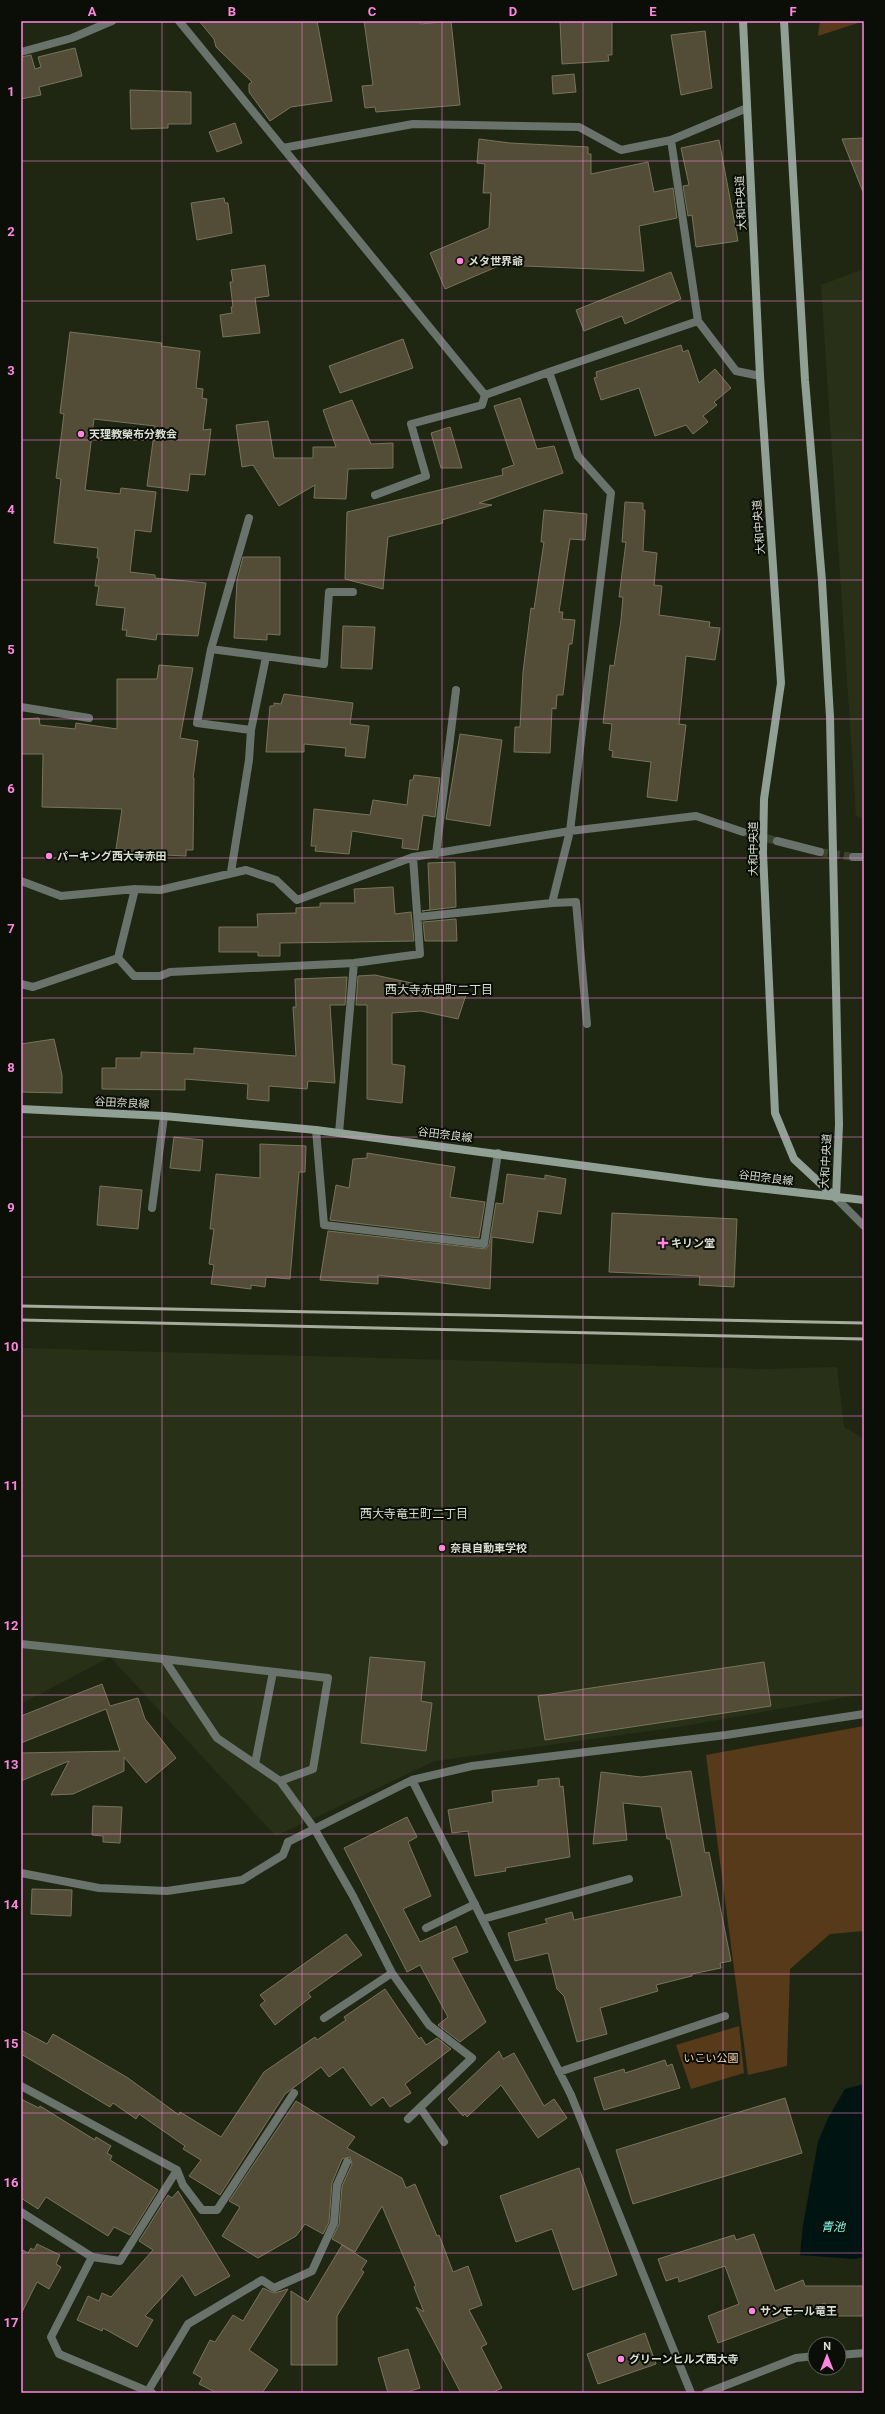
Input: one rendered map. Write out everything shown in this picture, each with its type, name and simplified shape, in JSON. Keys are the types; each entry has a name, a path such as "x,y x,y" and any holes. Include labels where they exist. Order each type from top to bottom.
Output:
{"street":[{"path":"21,52 72,38 112,21"},
{"path":"179,21 485,395"},
{"name":"大和中央道","path":"743,21 760,376 781,683 764,799 762,853 775,1113 794,1158 836,1198"},
{"name":"大和中央道","path":"784,21 806,380 822,581 830,717 839,1124 836,1198"},
{"path":"283,148 413,124 579,127 621,150 671,140 747,108"},
{"path":"671,140 698,321 736,371 760,376"},
{"path":"485,395 698,321"},
{"path":"549,372 578,456 611,493 570,832 552,903"},
{"path":"375,495 426,476 411,424 482,405 485,395"},
{"path":"249,518 211,649 197,723 251,730"},
{"path":"211,649 324,664 329,592 353,592"},
{"path":"232,872 249,760 251,730 266,657"},
{"path":"436,854 456,690"},
{"path":"21,708 89,718"},
{"path":"21,881 61,896 135,889 160,890 232,872 246,870 276,880 297,900 413,857 570,832 696,816 743,832"},
{"path":"776,841 820,852"},
{"path":"118,958 134,976 160,976 170,972 354,964 420,954 413,857"},
{"path":"853,857 864,857"},
{"path":"118,958 135,889"},
{"path":"418,917 552,903 576,902 587,1024"},
{"path":"21,984 33,987 118,958"},
{"path":"340,1132 354,964"},
{"name":"谷田奈良線","path":"21,1109 164,1116 340,1132 836,1198 864,1200"},
{"path":"152,1208 164,1116"},
{"path":"316,1130 324,1226 484,1244 498,1153"},
{"path":"836,1198 864,1226"},
{"path":"21,1644 328,1678 314,1769 280,1781"},
{"path":"164,1659 217,1738 280,1781 314,1828 354,1896 392,1973 429,2025 472,2058 408,2119"},
{"path":"255,1764 273,1672"},
{"path":"21,1873 99,1888 167,1891 242,1880 283,1855 288,1842 412,1780 472,1766 718,1736 864,1714"},
{"path":"412,1780 483,1918 535,2028 570,2095 692,2393"},
{"path":"483,1918 629,1879"},
{"path":"426,1928 475,1904"},
{"path":"324,2018 392,1973"},
{"path":"559,2072 725,2016"},
{"path":"21,2086 177,2170 183,2185 202,2210 217,2210 294,2093"},
{"path":"420,2109 444,2142"},
{"path":"92,2257 51,2337 59,2354 150,2392 188,2324 262,2280 274,2288 312,2271 334,2223 337,2185 347,2162"},
{"path":"21,2212 92,2257 120,2261 177,2170"},
{"path":"847,2354 864,2353"},
{"path":"706,2393 796,2358 807,2357"}],"shaded area":[{"path":"864,269 864,819 856,816 821,285"},
{"name":"奈良自動車学校","path":"21,1348 764,1369 837,1367 844,1427 864,1439 864,1694 678,1727 435,1761 276,1836 110,1657 21,1704"}],"green space":[{"path":"820,21 864,21 818,36"},
{"path":"864,1726 864,1931 830,1934 790,1969 787,2066 748,2075 706,1755"},
{"name":"いこい公園","path":"739,2026 744,2073 691,2089 676,2045"}],"water":[{"name":"青池","path":"864,2084 864,2257 854,2259 800,2255 803,2225 818,2142 828,2118 845,2089"}],"building":[{"path":"199,21 317,21 332,101 291,107 270,121 249,92 249,84 252,82 216,47 214,39"},
{"path":"364,21 420,21 421,24 451,21 460,105 376,112 375,107 365,108 362,86 373,85"},
{"path":"560,21 612,21 612,55 608,55 609,61 562,64"},
{"path":"705,31 712,88 681,95 671,35"},
{"path":"75,48 82,76 39,87 41,95 21,99 21,57 31,55 35,69 41,67 38,57"},
{"path":"574,74 576,92 553,94 552,76"},
{"path":"130,90 191,92 191,124 168,124 168,128 131,129"},
{"path":"235,123 242,143 217,152 209,132"},
{"path":"864,138 864,192 863,192 842,139"},
{"path":"479,139 510,143 588,147 588,154 591,154 591,174 648,162 654,192 673,188 677,218 639,226 644,271 501,265 445,289 430,253 489,228 491,193 483,193 485,164 477,163"},
{"path":"719,140 738,241 696,247 692,215 688,216 683,186 689,185 681,148"},
{"path":"224,198 225,203 228,203 232,233 197,240 191,203"},
{"path":"265,265 269,296 255,298 260,333 223,337 220,315 232,313 231,307 233,307 230,282 233,282 231,270"},
{"path":"671,272 681,299 625,324 622,316 584,331 576,310"},
{"name":"天理教榮布分教会","path":"70,332 162,343 161,346 200,351 196,388 203,389 202,398 207,399 203,430 211,429 205,475 190,474 188,491 147,486 155,426 94,419 85,490 120,494 121,488 156,492 151,532 135,530 130,572 155,575 155,578 206,583 198,636 157,634 156,640 126,636 127,630 122,630 125,608 96,605 99,586 95,586 99,558 97,558 98,548 54,543 61,479 56,478 64,414 60,413"},
{"path":"403,339 413,368 340,393 329,366"},
{"path":"681,345 683,352 688,350 699,383 715,369 731,388 714,402 717,405 703,416 708,422 693,434 686,425 655,436 639,388 601,400 594,378 597,377 596,372"},
{"path":"520,398 537,449 554,446 563,473 479,503 492,505 442,520 443,523 388,537 383,589 345,579 347,512 503,475 502,469 514,465 494,406"},
{"path":"352,400 371,444 393,443 393,468 348,469 346,499 314,498 315,485 279,506 253,465 242,467 236,425 268,421 274,458 313,458 313,447 336,447 323,410"},
{"path":"450,427 462,468 441,468 431,433"},
{"path":"625,502 643,503 643,510 645,510 643,551 657,553 654,585 662,586 659,615 710,622 709,627 720,628 715,660 686,656 679,724 686,725 677,801 647,797 651,762 612,757 613,751 609,750 612,724 603,723 610,665 614,666 621,620 623,597 619,597 626,542 622,542"},
{"path":"544,510 587,514 585,540 570,539 559,612 563,612 562,619 575,620 572,644 569,644 563,695 557,695 556,709 552,708 550,753 514,752 515,727 520,727 523,672 531,608 534,609 544,542 541,542"},
{"path":"243,557 280,557 280,635 267,634 267,640 234,638 237,580"},
{"path":"343,626 375,627 372,669 341,668"},
{"path":"159,665 193,668 180,738 198,741 193,778 193,850 186,850 186,856 145,854 116,849 122,809 42,807 43,754 21,754 21,719 39,718 40,725 75,729 76,723 117,729 117,679 157,679"},
{"path":"284,694 353,703 350,724 369,726 365,758 345,756 346,748 304,744 304,752 266,752 270,706 274,706 274,703 281,704"},
{"path":"460,734 502,740 490,826 446,819"},
{"path":"414,775 440,778 435,817 423,815 418,850 402,848 403,839 352,831 349,854 315,851 316,846 311,846 314,809 370,815 373,800 407,805 410,780 413,780"},
{"path":"455,862 456,907 422,911 430,910 428,863"},
{"path":"393,887 395,914 411,912 414,941 280,943 280,956 258,956 258,952 219,952 219,927 258,927 257,914 296,913 296,908 320,907 320,903 355,903 354,889"},
{"path":"456,919 457,941 425,941 423,922"},
{"path":"375,975 466,995 458,1019 421,1011 392,1013 392,1064 405,1066 402,1103 367,1099 367,1005 356,1005 358,976"},
{"path":"347,977 345,1005 330,1005 335,1083 308,1081 307,1089 269,1086 269,1101 247,1099 248,1084 185,1079 185,1090 102,1089 102,1068 116,1068 116,1058 141,1058 141,1052 194,1054 194,1048 296,1056 293,1007 296,1007 295,979"},
{"path":"54,1039 62,1075 62,1093 21,1092 21,1044"},
{"path":"174,1137 203,1140 200,1171 170,1168"},
{"path":"260,1144 306,1146 305,1172 299,1172 290,1279 266,1277 265,1287 251,1285 251,1289 211,1284 214,1265 209,1264 214,1229 210,1229 216,1174 260,1178"},
{"path":"367,1153 455,1167 450,1197 485,1202 479,1238 330,1220 336,1185 349,1188 353,1159 367,1158"},
{"path":"507,1174 545,1179 545,1175 566,1179 561,1214 538,1211 533,1243 492,1237 490,1289 378,1275 378,1284 320,1280 328,1231 486,1249 489,1245 496,1203 503,1204"},
{"path":"100,1186 142,1190 138,1229 97,1225"},
{"path":"612,1213 737,1219 734,1287 699,1285 700,1276 609,1272"},
{"path":"370,1657 425,1662 421,1701 432,1703 426,1751 361,1743"},
{"path":"764,1662 771,1706 545,1740 538,1696"},
{"path":"102,1684 110,1706 138,1698 145,1719 176,1758 146,1783 124,1757 124,1771 73,1794 51,1795 69,1761 21,1781 21,1753 120,1751 106,1709 21,1743 21,1716"},
{"path":"691,1771 705,1853 709,1852 731,1961 720,1963 721,1968 692,1974 692,1976 656,1985 658,1991 600,2008 607,2034 577,2042 564,1996 557,1989 548,1953 515,1961 508,1933 547,1923 545,1919 572,1912 574,1920 682,1896 670,1839 667,1839 661,1807 623,1803 627,1840 593,1844 601,1772 641,1777"},
{"path":"559,1778 560,1787 563,1786 570,1857 505,1868 506,1871 475,1876 468,1831 452,1833 448,1810 493,1802 492,1791 538,1786 538,1780"},
{"path":"93,1806 122,1807 120,1843 103,1842 103,1836 92,1835"},
{"path":"407,1817 417,1837 408,1842 431,1896 403,1909 420,1942 456,1926 468,1952 452,1958 486,2022 460,2042 438,2025 448,2017 420,1965 407,1972 344,1848"},
{"path":"32,1889 72,1890 71,1916 31,1914"},
{"path":"346,1934 362,1955 308,1993 311,1997 275,2025 260,2005 265,2001 260,1995"},
{"path":"385,1989 419,2039 421,2037 426,2045 437,2038 451,2049 405,2084 411,2093 390,2107 383,2097 371,2106 343,2067 329,2077 321,2067 285,2094 220,2195 189,2176 201,2160 183,2149 185,2146 139,2114 136,2119 113,2103 110,2107 21,2054 21,2030 47,2044 53,2034 128,2078 179,2115 180,2112 221,2137 264,2072 315,2037 317,2040 346,2020 344,2017"},
{"path":"499,2051 503,2059 514,2053 544,2106 554,2099 567,2118 538,2138 501,2085 467,2117 465,2114 463,2116 448,2099"},
{"path":"665,2060 667,2066 672,2064 680,2088 604,2110 594,2078 624,2069 625,2073"},
{"path":"785,2098 802,2153 633,2204 616,2150"},
{"path":"21,2099 39,2108 40,2106 95,2140 96,2137 111,2146 107,2153 112,2156 110,2160 158,2190 130,2235 114,2227 108,2236 46,2197 38,2209 21,2198"},
{"path":"296,2101 355,2137 347,2148 402,2178 406,2188 415,2184 437,2236 439,2235 453,2272 468,2266 482,2305 469,2310 487,2344 481,2347 502,2388 491,2393 461,2393 416,2307 424,2312 414,2287 416,2286 382,2206 355,2252 332,2239 339,2224 342,2186 352,2164 350,2157 342,2159 332,2183 329,2222 323,2234 305,2224 296,2236 258,2258 222,2236 240,2207 229,2201"},
{"path":"579,2168 617,2275 573,2290 552,2229 516,2242 500,2196"},
{"path":"178,2191 230,2276 195,2296 182,2275 145,2316 153,2320 137,2347 103,2328 102,2331 77,2320 88,2296 99,2301 102,2293 111,2297 153,2250 139,2241 168,2195 172,2198"},
{"path":"754,2234 775,2291 803,2280 805,2286 864,2286 864,2316 825,2316 825,2303 718,2343 708,2316 739,2304 725,2266 679,2282 678,2277 666,2281 658,2259 734,2235 736,2240"},
{"path":"37,2244 60,2255 56,2264 61,2267 49,2289 37,2282 21,2314 21,2249 28,2253 31,2248 34,2250"},
{"path":"342,2245 367,2261 361,2270 364,2272 337,2316 337,2365 291,2365 291,2291 308,2302"},
{"path":"263,2288 274,2293 288,2289 249,2350 278,2370 262,2393 217,2393 199,2384 202,2378 193,2373 210,2340 215,2342 233,2315 243,2321"},
{"name":"グリーンヒルズ西大寺","path":"645,2333 656,2364 598,2384 587,2354"},
{"path":"408,2349 420,2388 404,2393 388,2393 378,2358"}],"tunnel":[{"path":"743,832 777,841"},
{"path":"820,852 853,857"}],"railway":[{"path":"21,1306 864,1323"},
{"path":"21,1320 864,1339"}],"place":[{"name":"メタ世界爺","path":"460,261"},
{"name":"天理教榮布分教会","path":"81,434"},
{"name":"パーキング西大寺赤田","path":"49,856"},
{"name":"キリン堂","path":"663,1243"},
{"name":"奈良自動車学校","path":"442,1548"},
{"name":"サンモール竜王","path":"752,2311"},
{"name":"グリーンヒルズ西大寺","path":"621,2359"}],"district":[{"name":"西大寺赤田町二丁目","path":"439,990"},
{"name":"西大寺竜王町二丁目","path":"414,1514"}]}
